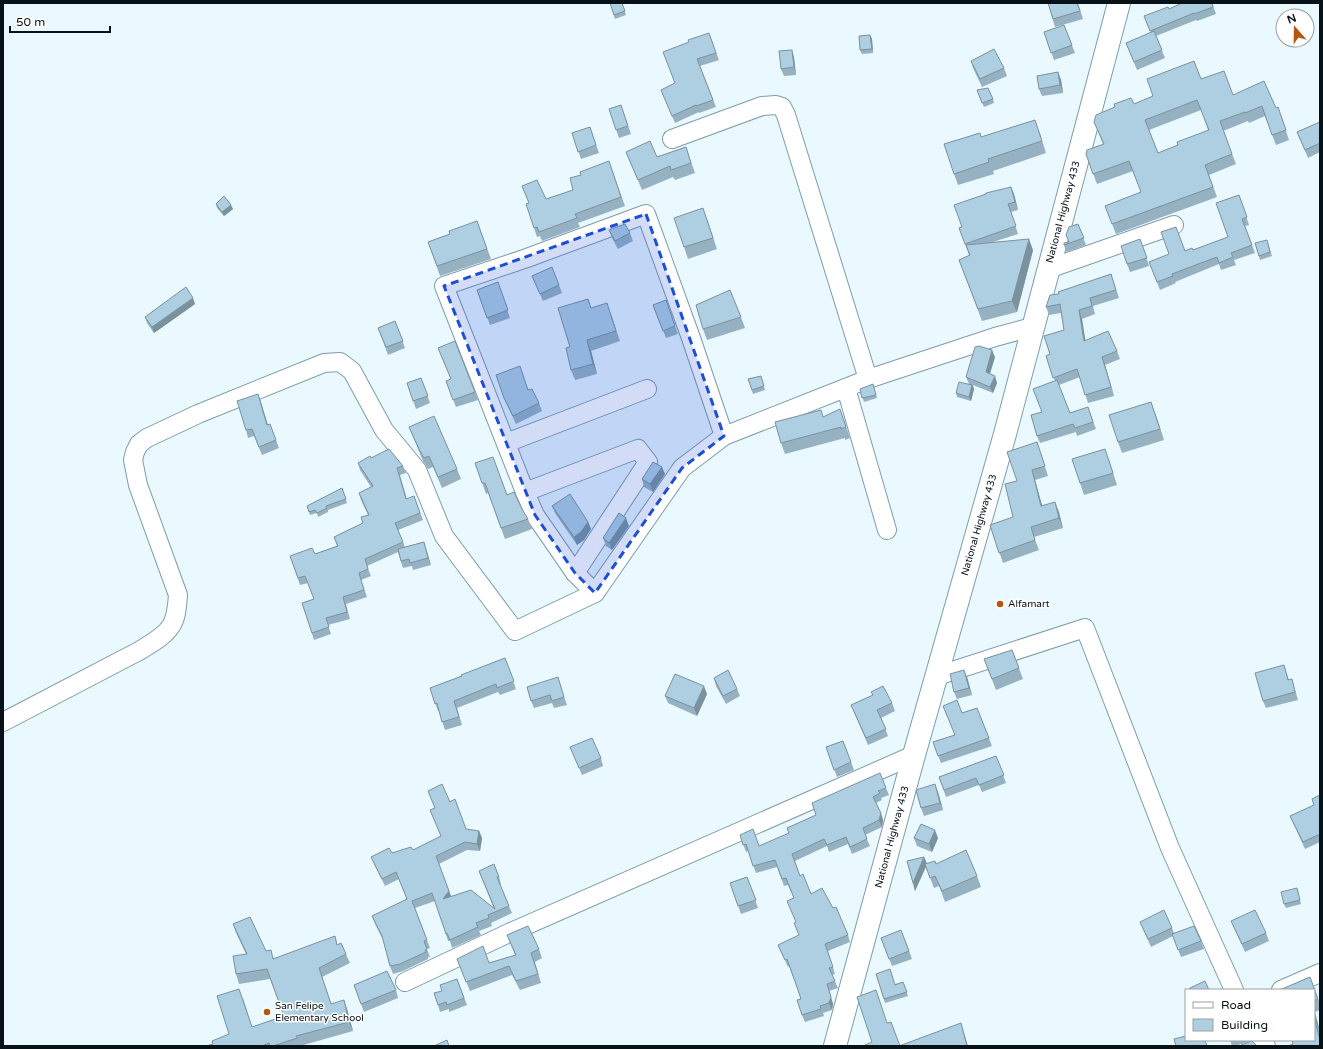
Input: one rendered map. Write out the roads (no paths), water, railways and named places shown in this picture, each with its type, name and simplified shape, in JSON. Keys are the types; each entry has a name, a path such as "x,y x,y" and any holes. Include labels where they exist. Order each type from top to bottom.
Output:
{"main road":[{"name":"National Highway 433","path":"835,1046 914,755 1005,434 1119,3"}],"street":[{"path":"672,139 762,106 776,105 782,107 786,115 868,379"},
{"path":"595,593 575,573 535,515 524,492 444,286 527,258 646,214 691,338 724,436"},
{"path":"1048,269 1174,225"},
{"path":"3,722 139,651 158,639 172,626 176,613 178,595 138,485 133,460 135,452 140,444 147,438 198,414 324,363 340,362 352,371 384,430 417,470 444,536 515,631 595,593 682,468 724,436 868,379 995,337 1032,328"},
{"path":"846,388 887,530"},
{"path":"506,443 647,389"},
{"path":"524,492 638,450 648,462 575,573"},
{"path":"937,676 1084,628 1170,848 1234,989"},
{"path":"404,982 511,932 914,755"},
{"path":"1283,989 1320,973"}],"place":[{"name":"Alfamart","path":"1000,604"},
{"name":"San Felipe Elementary School","path":"267,1012"}]}
